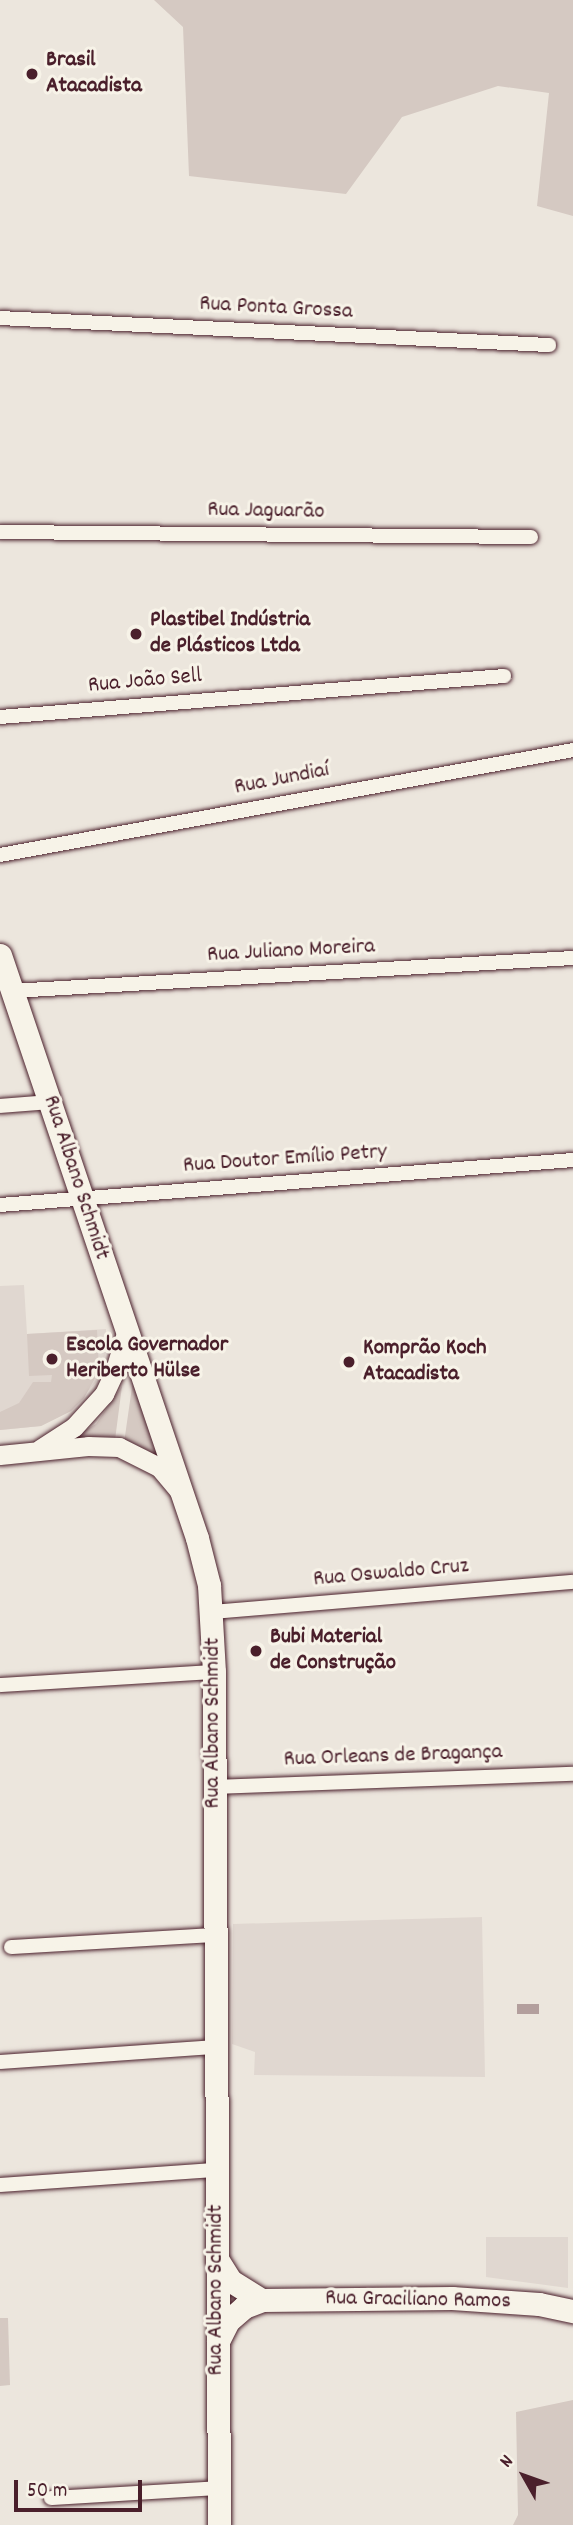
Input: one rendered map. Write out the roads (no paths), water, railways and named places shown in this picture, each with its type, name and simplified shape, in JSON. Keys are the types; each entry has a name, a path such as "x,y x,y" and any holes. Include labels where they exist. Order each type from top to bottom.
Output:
{"main road":[{"name":"Rua Albano Schmidt","path":"0,955 205,1564 213,1612 219,2525"},
{"path":"217,2259 231,2281 262,2300"},
{"name":"Rua Graciliano Ramos","path":"218,2341 228,2320 244,2307 262,2300 452,2298 539,2304 573,2311"}],"street":[{"name":"Rua Ponta Grossa","path":"0,318 549,345"},
{"name":"Rua Jaguarão","path":"0,532 531,537"},
{"name":"Rua João Sell","path":"0,717 504,676"},
{"name":"Rua Jundiaí","path":"0,855 573,750"},
{"name":"Rua Juliano Moreira","path":"12,991 573,958"},
{"path":"0,1106 50,1102"},
{"name":"Rua Doutor Emílio Petry","path":"0,1205 573,1160"},
{"path":"36,1451 74,1427 97,1403 114,1373 127,1330"},
{"path":"0,1455 88,1446 119,1447 159,1467 182,1494"},
{"name":"Rua Oswaldo Cruz","path":"213,1612 573,1582"},
{"path":"0,1685 214,1672"},
{"name":"Rua Orleans de Bragança","path":"214,1787 573,1774"},
{"path":"11,1947 215,1935"},
{"path":"0,2063 216,2047"},
{"path":"0,2185 217,2169"},
{"path":"51,2498 219,2488"}],"place":[{"name":"Brasil Atacadista","path":"32,74"},
{"name":"Plastibel Indústria de Plásticos Ltda","path":"136,634"},
{"name":"Escola Governador Heriberto Hülse","path":"52,1359"},
{"name":"Komprão Koch Atacadista","path":"349,1362"},
{"name":"Bubi Material de Construção","path":"256,1651"}]}
